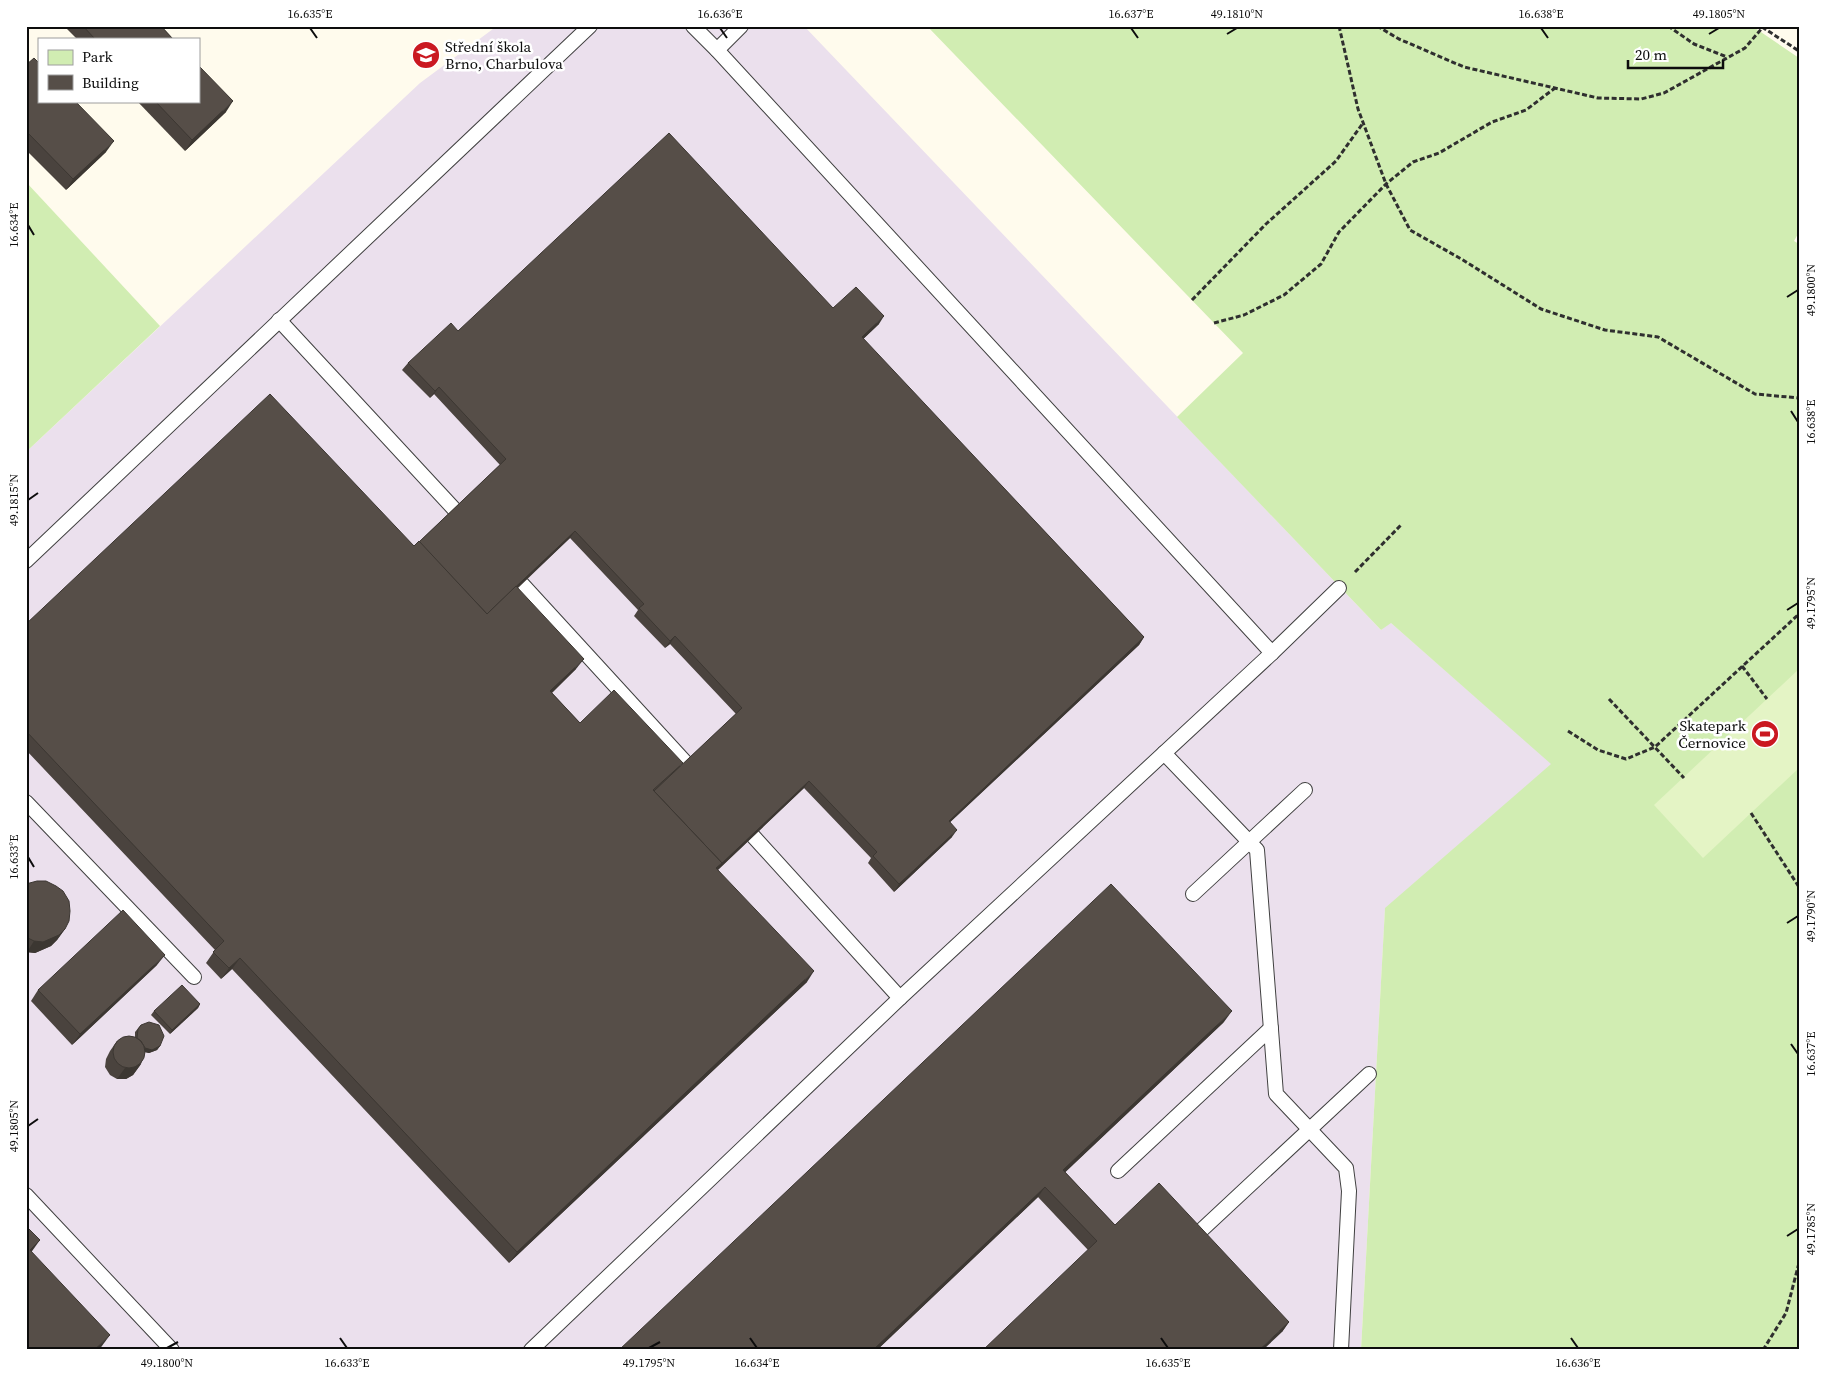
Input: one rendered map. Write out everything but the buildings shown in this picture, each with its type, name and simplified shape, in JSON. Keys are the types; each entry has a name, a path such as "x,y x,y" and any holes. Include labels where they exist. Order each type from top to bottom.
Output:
{"lane":[{"path":"26,561 590,26"},
{"path":"693,26 1272,653"},
{"path":"717,50 741,26"},
{"path":"279,320 455,510"},
{"path":"522,584 686,763"},
{"path":"530,1350 900,998 1272,653 1339,588"},
{"path":"1164,753 1257,850 1276,1094 1346,1168 1349,1190 1341,1350"},
{"path":"1193,894 1305,790"},
{"path":"26,802 194,977"},
{"path":"753,836 900,998"},
{"path":"1118,1170 1271,1028"},
{"path":"1193,1238 1369,1074"},
{"path":"26,1195 172,1350"}],"path":[{"path":"1339,26 1358,109 1386,184 1410,230 1541,308 1605,330 1658,337 1755,394 1799,398"},
{"path":"1377,26 1400,39 1464,67 1598,98 1641,99 1664,93 1745,48 1762,27 1799,51"},
{"path":"1668,26 1694,44 1728,58"},
{"path":"1214,323 1244,315 1284,296 1321,264 1339,232 1386,184 1413,162 1439,153 1492,122 1526,110 1555,88"},
{"path":"1192,300 1266,224 1336,162 1363,122"},
{"path":"1339,588 1402,524"},
{"path":"1568,731 1598,750 1626,759 1655,747 1799,614"},
{"path":"1742,666 1767,699"},
{"path":"1609,699 1684,778"},
{"path":"1751,813 1799,887"},
{"path":"1763,1350 1786,1313 1799,1263"}],"shaded area":[{"path":"497,26 804,26 1381,630 1390,622 1552,764 1385,909 1361,1350 26,1350 26,452 420,83"}],"green space":[{"path":"927,26 1752,26 1799,58 1799,232 1794,241 1799,244 1799,1350 1361,1350 1385,908 1551,764 1391,623 1381,630 1177,417 1243,353"},
{"path":"26,182 160,326 26,452"},
{"name":"Skatepark Černovice","path":"1799,669 1799,768 1703,858 1654,805"}],"place":[{"name":"Střední škola Brno, Charbulova","path":"426,55"},
{"name":"Skatepark Černovice","path":"1765,734"}]}
